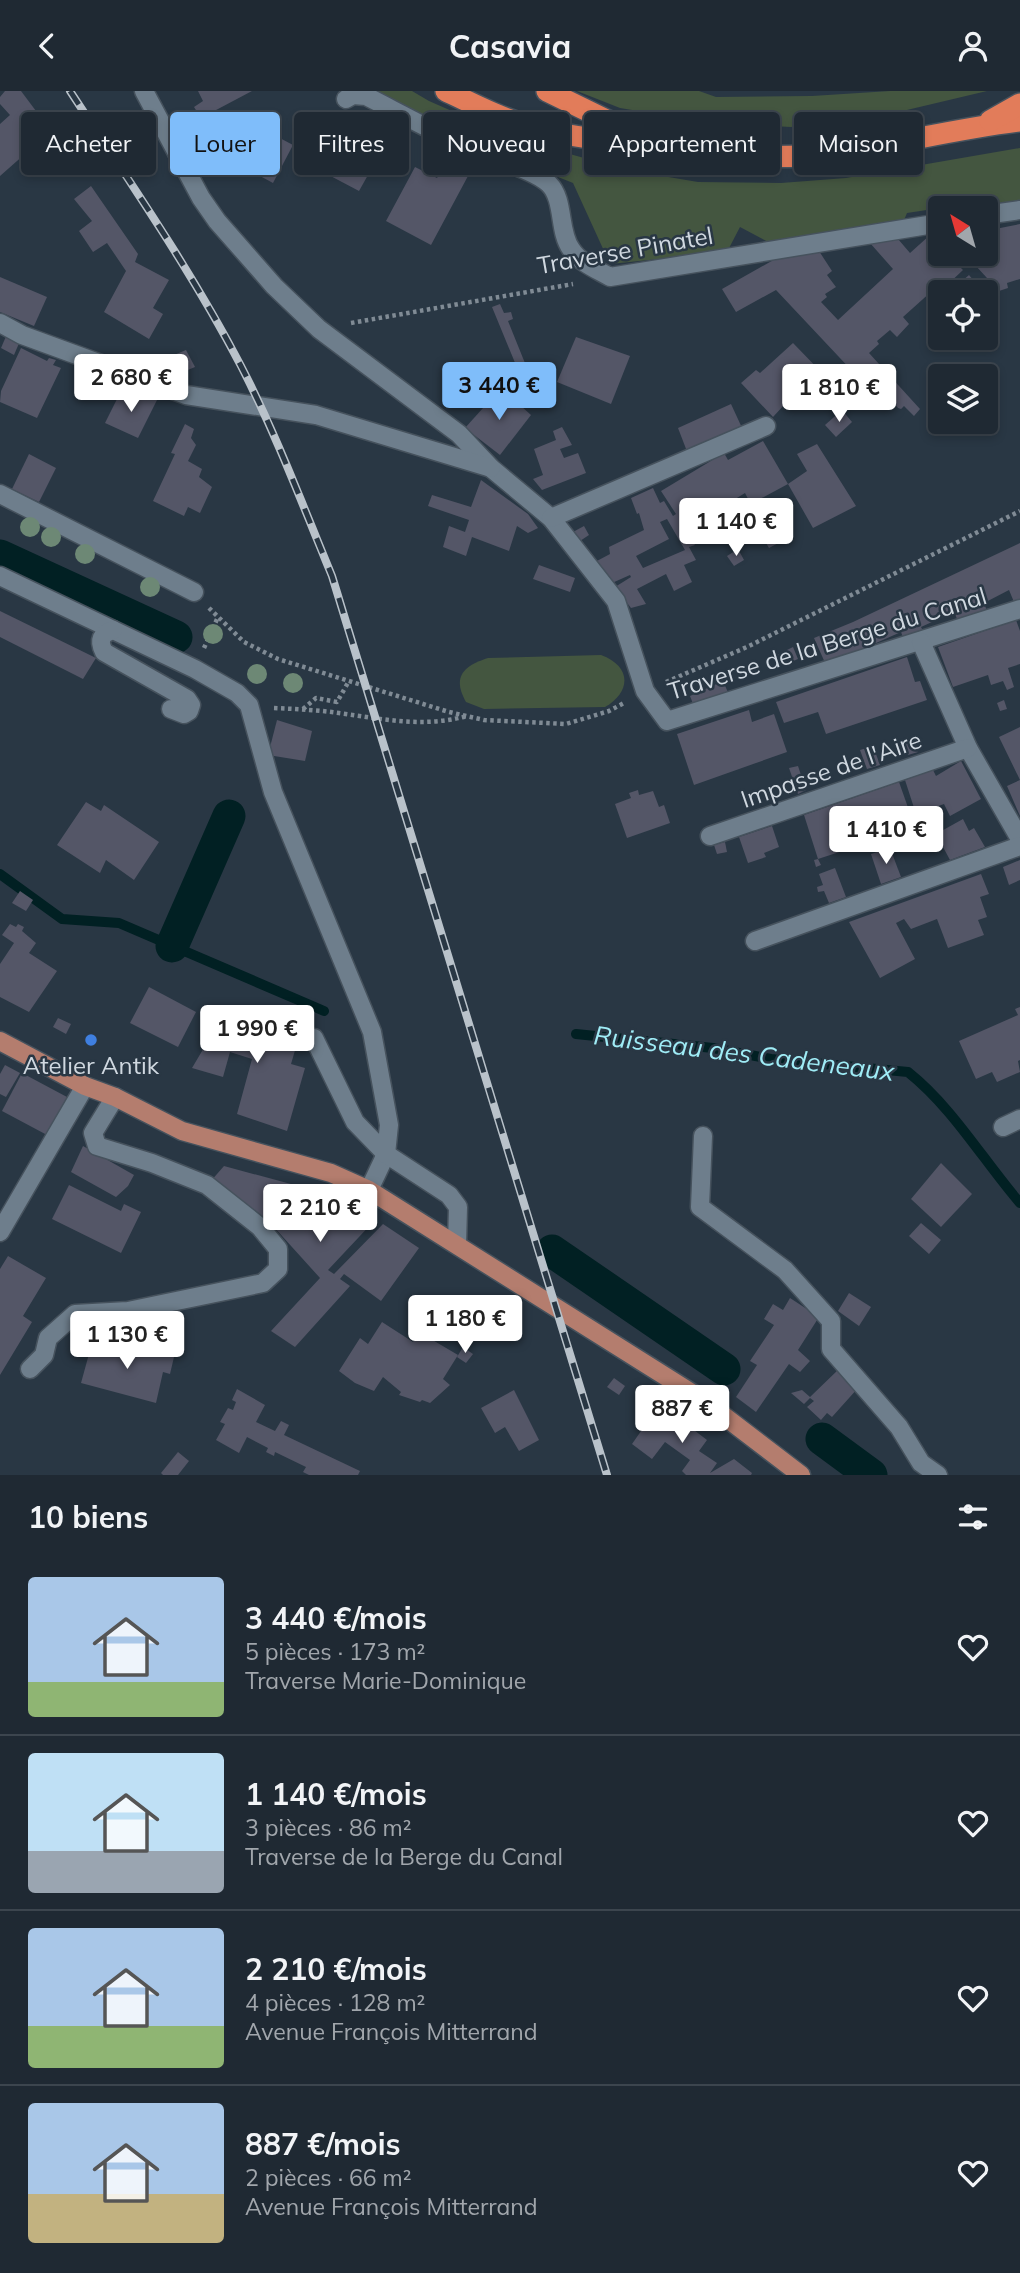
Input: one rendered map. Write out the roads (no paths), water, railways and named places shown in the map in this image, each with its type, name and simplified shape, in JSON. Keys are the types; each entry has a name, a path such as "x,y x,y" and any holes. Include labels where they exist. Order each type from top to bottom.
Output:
{"highway":[{"path":"446,91 491,113 527,126 584,138"},
{"path":"547,91 590,112"},
{"path":"982,125 1020,104"},
{"path":"780,155 841,152 982,125 1020,121"}],"main road":[{"path":"0,1041 85,1086 115,1097 182,1131 331,1173 369,1190 703,1400 802,1475"}],"street":[{"name":"Traverse de la Berge du Canal","path":"144,91 187,173 217,221 274,286 319,329 459,434 491,468 551,518 616,601 645,691 667,721 1020,609"},
{"name":"Traverse Pinatel","path":"346,99 353,95 366,96 470,149 541,177 551,185 556,196 565,240 572,251 578,258 610,277 928,224"},
{"path":"998,213 1020,210"},
{"path":"0,323 22,335 186,395 316,415 491,468"},
{"path":"551,518 766,426"},
{"path":"0,494 194,592"},
{"path":"0,576 195,669 237,693 249,705 272,792 372,1032 388,1125 386,1154 369,1190"},
{"path":"113,630 104,633 101,639 104,652 187,699 191,705 189,711 184,714 171,709"},
{"path":"921,642 968,748 1020,839"},
{"name":"Impasse de l'Aire","path":"710,836 968,748"},
{"path":"755,941 1020,846"},
{"path":"314,1038 355,1122 386,1154 449,1195 458,1207 457,1244"},
{"path":"0,1232 85,1086"},
{"path":"30,1369 44,1355 48,1338 75,1314 128,1311 263,1283 278,1269 278,1249 260,1227 207,1185 152,1163 97,1146 93,1133 115,1097"},
{"path":"1003,1127 1020,1119"},
{"path":"702,1136 700,1207 785,1270 831,1321 831,1349 899,1426 921,1463 938,1475"}],"waterway":[{"path":"0,556 176,637"},
{"path":"172,946 229,816"},
{"name":"Ruisseau des Cadeneaux","path":"0,874 62,919 119,923 324,1011"},
{"name":"Ruisseau des Cadeneaux","path":"576,1034 713,1048 771,1059 908,1072 953,1118 1020,1203"},
{"path":"552,1251 724,1369"},
{"path":"822,1439 871,1475"}],"railway":[{"path":"70,91 137,192 222,330 278,444 332,576 607,1475"}],"place":[{"name":"Atelier Antik","path":"91,1040"}]}
